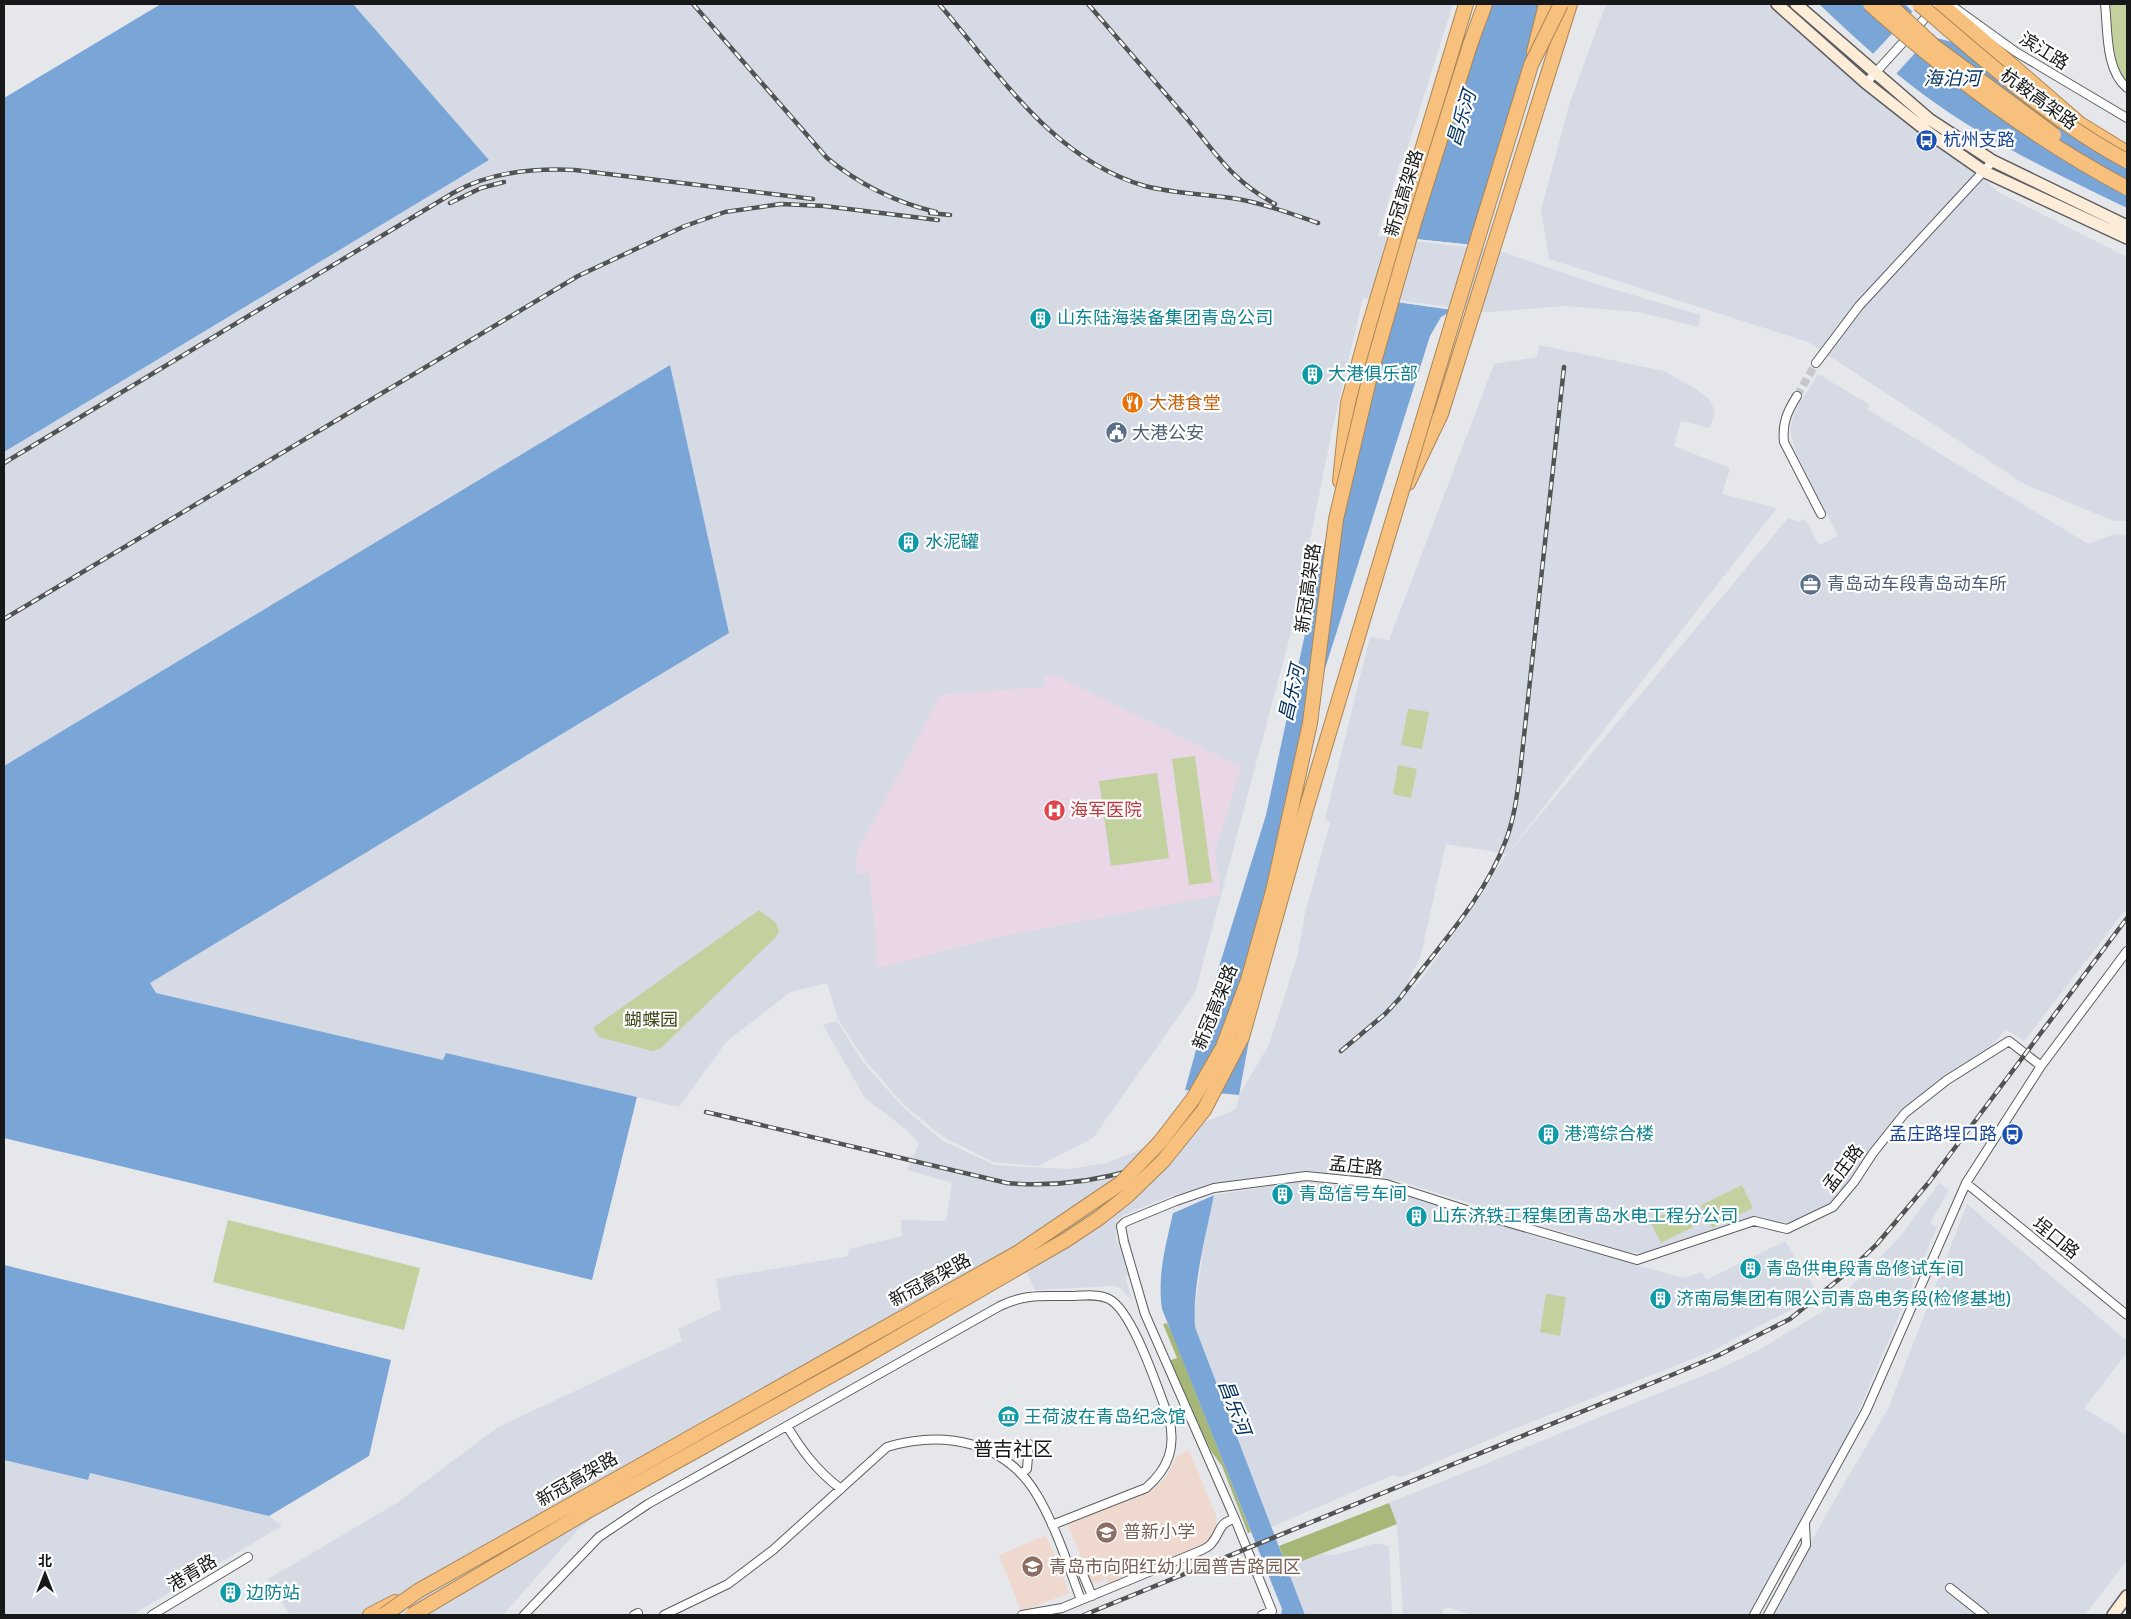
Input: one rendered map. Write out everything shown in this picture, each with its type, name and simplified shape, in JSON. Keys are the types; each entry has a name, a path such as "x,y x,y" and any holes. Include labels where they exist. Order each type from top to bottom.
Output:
{"highway":[{"path":"1336,519 1348,403 1367,332 1466,4"},
{"path":"1470,45 1477,4"},
{"path":"1470,45 1485,4"},
{"path":"1531,65 1546,4"},
{"path":"1531,65 1561,4"},
{"path":"1396,509 1441,414 1570,4"},
{"path":"1870,4 1967,86 2058,148 2127,188"},
{"name":"杭鞍高架路","path":"1888,4 1934,46 2062,141 2127,177"},
{"name":"杭鞍高架路","path":"1919,4 2020,89 2066,124 2127,161"},
{"path":"1938,4 2080,124 2127,153"},
{"name":"新冠高架路","path":"384,1615 418,1591 1020,1252 1121,1183 1160,1142 1193,1099 1223,1047 1248,980 1289,826 1310,723 1336,519 1370,376 1413,226 1470,45"},
{"name":"新冠高架路","path":"412,1615 1057,1245 1099,1218 1127,1196 1169,1155 1204,1110 1242,1037 1307,806 1531,65"},
{"path":"370,1615 418,1591"},
{"path":"421,1615 444,1595"}],"main road":[{"path":"1777,4 1866,83 1932,135 1985,172 2127,238"},
{"path":"1796,4 1878,68 1930,119 1993,161 2127,226"},
{"path":"2113,1615 2127,1596"}],"street":[{"path":"1482,242 1556,4"},
{"path":"1866,83 1938,4"},
{"name":"滨江路","path":"1949,4 2016,52 2127,118"},
{"path":"2105,4 2110,55 2119,82 2127,88"},
{"path":"1816,363 1858,306 1985,172 1993,161"},
{"path":"1797,396 1782,429 1784,442 1821,514"},
{"path":"1754,1615 1794,1539 1805,1525 1866,1411 1966,1183 2040,1066 2127,951"},
{"name":"孟庄路","path":"1262,1615 1272,1611 1235,1519 1145,1314 1124,1242 1121,1226 1125,1222 1214,1188 1306,1176 1386,1184 1479,1214 1636,1260 1754,1221 1787,1229 1833,1207 1905,1113 1947,1080 2009,1041 2040,1066"},
{"name":"埕口路","path":"1966,1183 2127,1315"},
{"path":"524,1615 599,1537 648,1504 1018,1297 1042,1294 1108,1299 1115,1303 1132,1323 1169,1418 1173,1434 1172,1450 1167,1464 1158,1478 1146,1488 1052,1525"},
{"path":"787,1426 804,1454 825,1477 841,1489"},
{"path":"664,1615 728,1584 773,1550 887,1447 910,1440 939,1439 970,1443 1002,1457 1021,1474 1037,1494 1052,1525 1081,1600"},
{"path":"1021,1474 1027,1469 1029,1444"},
{"path":"1046,1615 1210,1546 1221,1526 1227,1521 1235,1519"},
{"path":"1768,1615 1806,1545 1805,1525"},
{"name":"港青路","path":"152,1615 248,1557"},
{"path":"1082,1572 1092,1596"},
{"path":"1950,1588 1984,1615"},
{"path":"1022,1615 1062,1608"}],"shaded area":[{"path":"353,4 1453,4 1403,162 1400,162 1378,236 1473,245 1506,253 1599,285 1701,315 1698,327 1639,312 1565,306 1488,312 1453,310 1363,298 1333,426 1294,621 1195,993 1093,1138 1038,1166 993,1162 942,1136 903,1104 865,1060 838,1019 827,983 791,992 727,1041 679,1107 447,1053 443,1060 155,993 150,983 729,633 670,365 4,766 4,452 489,160"},
{"path":"1606,4 1770,4 2000,193 2127,257 2127,521 2114,521 2026,485 1808,342 1549,259 1541,210 1569,105"},
{"path":"1539,345 1664,371 1694,388 1710,400 1715,412 1710,428 1681,421 1674,446 1730,468 1722,494 1777,508 1507,854 1446,844 1420,958 1407,982 1414,989 1481,896 1500,863 1788,518 1798,522 1805,519 1819,545 1838,536 1796,453 1790,430 1794,413 1818,374 1870,405 1867,409 2088,544 2114,534 2127,536 2127,908 2024,1041 2006,1029 1985,1053 1935,1083 1906,1106 1835,1200 1793,1223 1769,1222 1750,1217 1642,1253 1628,1252 1399,1181 1306,1172 1215,1184 1168,1197 1123,1215 1117,1220 1116,1238 1130,1275 1125,1277 1133,1302 1121,1288 1112,1286 1035,1290 1020,1258 877,1334 644,1472 576,1532 503,1615 290,1615 268,1579 395,1504 498,1427 682,1341 678,1329 721,1309 716,1279 848,1256 849,1249 902,1236 901,1220 946,1221 952,1183 907,1170 919,1144 908,1131 865,1098 823,1025 837,1021 863,1062 901,1105 927,1128 945,1142 995,1165 1068,1169 1108,1163 1236,1109 1239,1095 1269,1045 1298,954 1305,913 1330,823 1325,819 1370,637 1389,640 1494,364 1537,357"},
{"name":"海军医院","path":"1055,675 1241,767 1215,852 1221,895 999,937 883,967 876,966 876,940 869,872 856,874 857,852 941,694 1045,687 1044,676"},
{"path":"1301,1181 1392,1191 1543,1239 1683,1278 1702,1272 1706,1280 1785,1241 1814,1287 1796,1307 1708,1353 1519,1427 1401,1477 1393,1475 1271,1527 1195,1327 1194,1314 1204,1245 1214,1195"},
{"path":"1939,1183 1949,1190 1930,1223 1937,1227 1846,1440 1748,1615 1474,1615 1445,1607 1442,1615 1403,1615 1397,1524 1389,1503 1721,1368 1757,1351 1820,1313 1857,1281 1900,1237"},
{"path":"1967,1204 2127,1341 2127,1353 2084,1408 2127,1435 2127,1560 2085,1615 1771,1615 1831,1506 1888,1409"},
{"path":"1189,1450 1216,1515 1217,1528 1213,1539 1208,1544 1109,1585 1106,1579 1092,1584 1067,1523 1152,1490 1165,1479 1177,1456"},
{"path":"4,1460 87,1480 89,1473 269,1516 282,1526 132,1615 4,1615"},
{"path":"1046,1535 1070,1593 1021,1611 999,1555"},
{"path":"1376,1543 1389,1546 1392,1615 1305,1615 1287,1567 1322,1554 1335,1555"}],"green space":[{"path":"2106,4 2127,4 2127,88 2110,55"},
{"path":"1408,709 1429,712 1422,749 1401,745"},
{"path":"1195,756 1212,882 1189,885 1172,759"},
{"path":"1398,765 1417,769 1411,798 1393,794"},
{"path":"1157,773 1169,858 1111,866 1099,781"},
{"name":"蝴蝶园","path":"759,910 776,923 779,931 776,937 661,1048 653,1051 599,1037 593,1028"},
{"path":"1742,1185 1753,1208 1712,1228 1701,1205"},
{"path":"1682,1205 1693,1227 1661,1243 1650,1221"},
{"path":"228,1220 420,1268 404,1330 213,1282"},
{"path":"1546,1294 1566,1297 1560,1336 1540,1332"},
{"path":"1167,1323 1251,1532 1248,1533 1222,1466 1211,1451 1169,1361 1177,1358 1163,1324"},
{"path":"1389,1503 1397,1524 1287,1567 1279,1546"}],"water":[{"path":"161,4 353,4 489,160 4,452 4,98"},
{"name":"昌乐河","path":"1485,4 1547,4 1473,245 1415,239"},
{"name":"海泊河","path":"1819,4 1905,4 1937,38 1955,43 2127,157 2127,208 2032,161 1963,121 1893,71"},
{"path":"1397,302 1453,310 1441,317 1430,336 1324,672 1278,883 1239,1095 1185,1090 1218,970 1266,815 1336,490"},
{"path":"670,365 729,633 150,983 156,993 443,1060 446,1053 637,1097 592,1280 4,1138 4,766"},
{"path":"1214,1195 1198,1278 1195,1327 1305,1615 1281,1615 1282,1609 1162,1309 1161,1272 1173,1213"},
{"path":"4,1265 391,1360 369,1456 269,1516 90,1473 88,1480 4,1460"}],"pier":[{"path":"1914,10 1934,32 1896,74 1872,55"},
{"path":"1415,239 1473,245 1473,248 1414,241"},
{"path":"1398,300 1454,308 1453,310 1397,302"},
{"path":"1215,1193 1214,1195 1173,1213 1174,1210"}],"tunnel":[{"path":"1797,396 1816,363"}],"railway":[{"path":"693,4 827,158 839,168 892,198 936,212"},
{"path":"939,4 1030,111 1055,135 1082,156 1112,174 1157,189 1248,201 1318,223"},
{"path":"1088,4 1224,164 1246,185 1275,204"},
{"path":"4,463 453,193 481,180 528,171 575,170 813,199"},
{"path":"450,203 481,188 504,182"},
{"path":"4,619 578,276 685,226 725,212 781,204 824,206 938,220"},
{"path":"930,213 950,215"},
{"path":"1341,1051 1385,1014 1400,998 1459,923 1497,862 1509,832 1520,773 1564,367"},
{"path":"1084,1615 1679,1372 1719,1355 1790,1319 1849,1271 1877,1244 1930,1181 2127,918"},
{"path":"706,1112 1007,1183 1057,1184 1104,1177 1136,1169"}],"place":[{"name":"杭州支路","path":"1927,140"},
{"name":"山东陆海装备集团青岛公司","path":"1041,318"},
{"name":"大港俱乐部","path":"1312,374"},
{"name":"大港食堂","path":"1133,403"},
{"name":"大港公安","path":"1116,433"},
{"name":"水泥罐","path":"909,542"},
{"name":"青岛动车段青岛动车所","path":"1811,584"},
{"name":"海军医院","path":"1054,810"},
{"name":"港湾综合楼","path":"1548,1134"},
{"name":"孟庄路埕口路","path":"2013,1134"},
{"name":"青岛信号车间","path":"1283,1194"},
{"name":"山东济铁工程集团青岛水电工程分公司","path":"1416,1216"},
{"name":"青岛供电段青岛修试车间","path":"1750,1269"},
{"name":"济南局集团有限公司青岛电务段(检修基地)","path":"1660,1299"},
{"name":"王荷波在青岛纪念馆","path":"1008,1417"},
{"name":"普新小学","path":"1107,1532"},
{"name":"青岛市向阳红幼儿园普吉路园区","path":"1033,1567"},
{"name":"边防站","path":"230,1593"}],"district":[{"name":"普吉社区","path":"1013,1449"}]}
